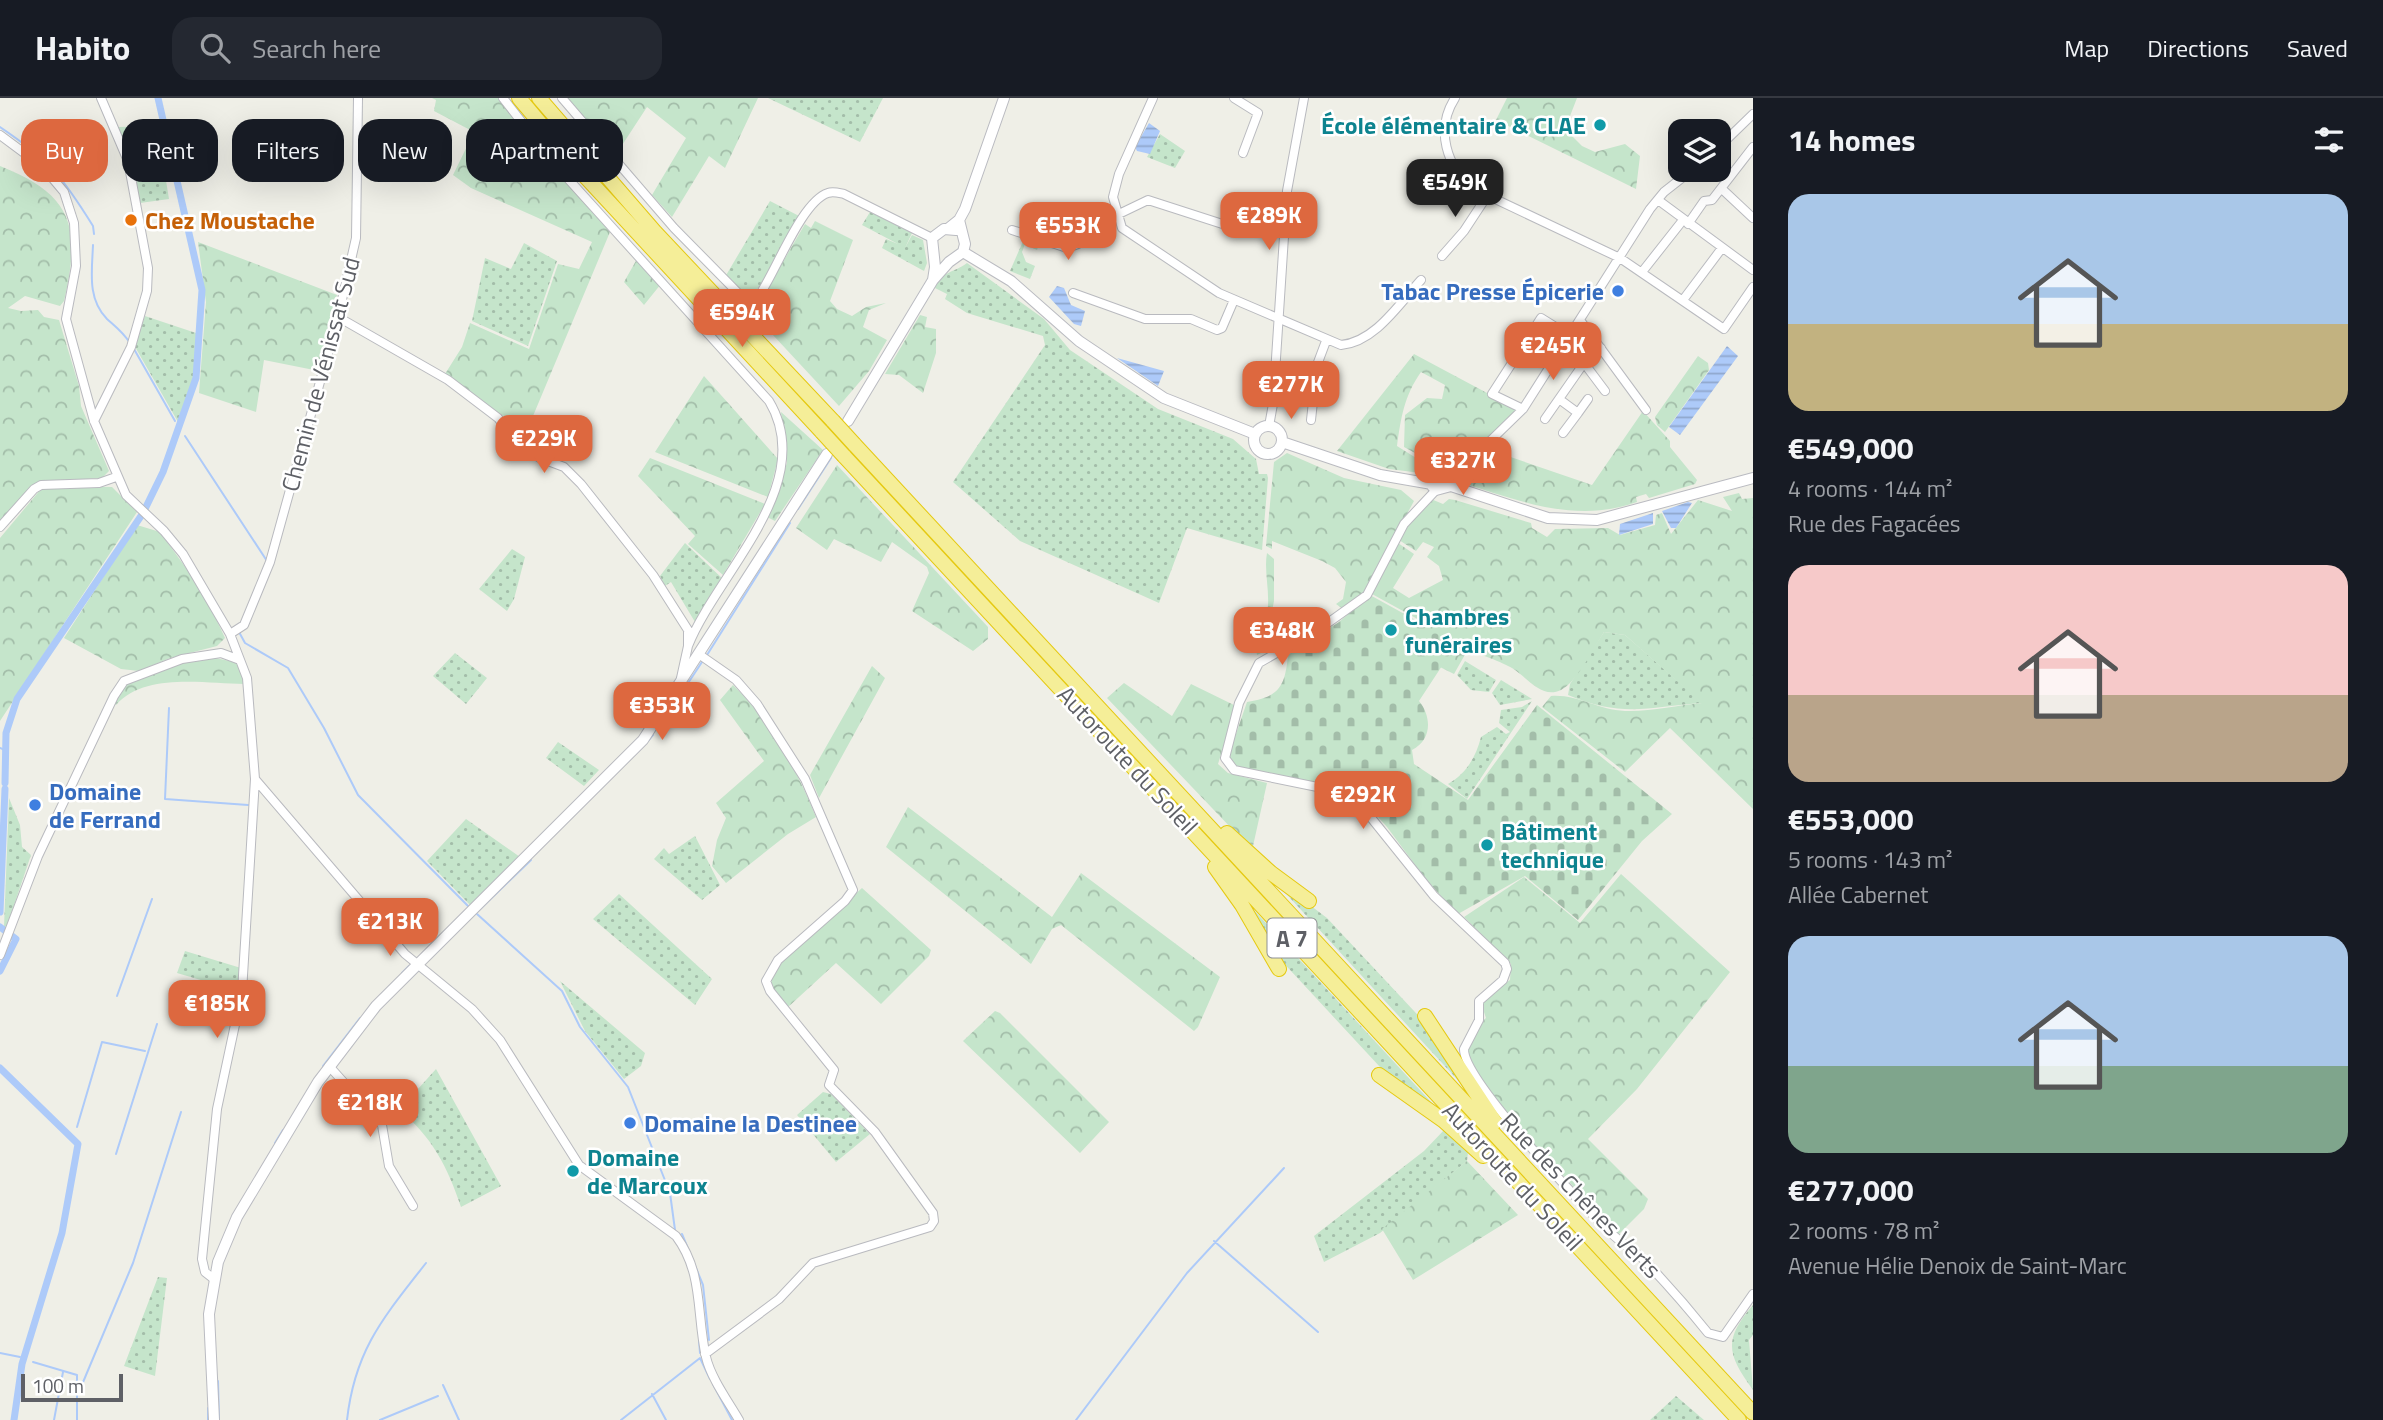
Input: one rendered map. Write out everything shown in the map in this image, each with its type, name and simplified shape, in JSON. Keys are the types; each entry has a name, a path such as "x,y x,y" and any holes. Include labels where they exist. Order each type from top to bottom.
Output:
{"highway":[{"name":"Autoroute du Soleil","path":"519,98 583,174 827,426 854,444 1753,1413"},
{"name":"Autoroute du Soleil","path":"539,98 827,426 844,456 1740,1420"},
{"path":"1098,707 1122,722 1218,826 1271,873 1309,901"},
{"path":"1164,799 1236,895 1279,969"},
{"path":"1424,1016 1479,1100 1544,1187"},
{"path":"1379,1075 1444,1121 1533,1197"}],"main road":[{"path":"933,280 935,256 932,238 959,220 1004,98"},
{"path":"848,421 933,280 949,262 957,259 963,252 959,220"},
{"path":"949,228 962,235"},
{"path":"963,252 1011,281 1079,341 1164,398 1255,434"},
{"path":"935,256 949,262"},
{"path":"1269,426 1280,433 1282,442 1276,452 1262,453 1255,445 1255,434 1269,426"},
{"path":"1282,442 1380,475 1434,487 1450,483 1548,518 1597,520 1753,478"},
{"path":"214,1420 208,1331 214,1279 223,1247 237,1217 329,1066 376,1006 416,964 612,774 643,740 827,454"}],"street":[{"path":"94,421 131,347 147,290 148,268 128,161 101,98"},
{"name":"Chemin de Vénissat Sud","path":"235,632 270,562 338,317 356,238 358,98"},
{"path":"503,98 552,161 769,401 781,423 784,456 770,500 751,540 695,629 688,646 680,686"},
{"path":"562,98 674,228 742,297 748,299 760,294 806,213 816,200 828,192 844,194 932,238"},
{"path":"1153,98 1119,174 1113,197 1116,215 1129,235 1207,286 1326,341 1341,345 1361,341 1421,280"},
{"path":"1234,98 1258,113 1243,153"},
{"path":"1269,426 1287,191 1304,98"},
{"path":"1455,98 1446,124 1446,150 1461,176 1487,197 1620,258 1724,329 1750,298 1753,287"},
{"path":"1731,135 1753,114"},
{"path":"0,135 21,147 54,178 64,192 74,223 76,266 66,319 94,421 116,477 138,508 183,554 235,632 240,660 247,678 255,779 242,992 217,1109 202,1259 205,1272 214,1279"},
{"path":"1642,272 1704,201 1712,200 1722,189 1753,147"},
{"path":"1450,483 1523,409 1658,200 1678,182"},
{"path":"1722,189 1753,218"},
{"path":"1442,256 1464,232 1487,197"},
{"path":"1012,230 1067,248 1078,244 1096,225 1148,200 1241,230"},
{"path":"1658,200 1753,270"},
{"path":"1683,300 1722,248"},
{"path":"1073,293 1145,319 1191,319 1217,330 1222,328 1234,300"},
{"path":"338,317 448,380 510,429 523,447 540,458 564,467 573,475 653,575 688,630 688,646"},
{"path":"1523,409 1492,394 1541,318 1570,336"},
{"path":"1580,320 1646,410"},
{"path":"1311,420 1317,365 1326,341"},
{"path":"1545,419 1584,363 1601,348"},
{"path":"1584,363 1605,391"},
{"path":"1559,399 1578,413"},
{"path":"1563,433 1588,399"},
{"path":"0,527 34,489 41,485 99,483 116,477"},
{"name":"Rue des Chênes Verts","path":"1434,487 1404,524 1367,595 1325,625 1259,663 1239,704 1224,758 1234,770 1337,791 1356,799 1434,896 1505,964 1507,969 1503,980 1479,1001 1479,1020 1464,1049 1470,1068 1498,1108 1576,1196 1614,1236 1642,1258 1708,1333 1723,1337 1753,1294"},
{"path":"0,955 10,935 38,856 114,696 124,681 202,654 220,653 240,660"},
{"path":"700,655 736,680 757,704 805,779 853,890 845,901 778,960 766,981 770,991 834,1070 829,1085 875,1132 933,1213 934,1221 930,1227 813,1264 779,1299 705,1353"},
{"path":"255,779 416,964 472,1009 500,1040 579,1165 676,1236 687,1250 699,1285 705,1353 739,1420"},
{"path":"329,1066 382,1125 388,1166 413,1206"}],"green space":[{"path":"432,98 498,98 516,119 466,119 466,128 434,111 436,100"},
{"path":"566,98 758,98 725,168 709,156 672,217 652,195 686,138 647,107 623,144 623,119 584,119"},
{"path":"768,98 883,98 860,142"},
{"path":"1507,98 1577,98 1565,129 1582,146 1595,152 1625,144 1640,156 1636,189 1496,120"},
{"path":"1160,134 1185,151 1175,168 1147,157"},
{"path":"466,148 466,182 568,182 610,232 528,428 488,408 445,374 462,347 470,323 529,349 558,264 579,269 592,242 471,188 453,175"},
{"path":"0,166 21,175 21,182 33,182 44,189 57,202 66,217 71,234 72,253 64,301 60,306 25,296 8,308 21,311 38,310 44,317 59,320 79,386 81,406 109,471 102,478 37,482 0,523"},
{"path":"135,182 166,182 169,199 140,203"},
{"path":"770,201 801,217 759,287 753,292 743,293 725,277"},
{"path":"870,212 912,233 905,248 912,235 923,240 927,263 924,271 882,248 886,239 898,244 862,225"},
{"path":"815,221 853,240 830,301 837,309 852,316 866,307 886,303 869,310 863,327 887,340 869,371 839,406 757,318 752,306 760,301 805,224 811,228"},
{"path":"1024,239 1039,244 1037,250 1025,244 1022,252 1026,262 1035,266 1030,279 1010,271"},
{"path":"198,242 337,295 319,371 264,360 256,412 199,393 206,302"},
{"path":"524,243 557,261 528,346 472,321 485,258 511,269"},
{"path":"637,259 661,284 644,305 624,282"},
{"path":"967,263 1044,319 1070,350 1158,409 1233,439 1256,459 1259,474 1267,474 1268,478 1262,550 1187,528 1159,603 1020,541 953,482 1045,345 1043,336 967,313 945,299 947,294 935,288 938,282 944,275"},
{"path":"920,315 927,317 925,327 936,329 936,353 923,393 899,375 885,374"},
{"path":"145,316 196,333 195,378 178,422 134,345"},
{"path":"1414,354 1517,409 1487,439 1466,443 1465,448 1446,466 1439,466 1404,447 1405,415 1427,398 1442,399 1445,385 1421,372 1407,399 1397,446 1437,471 1437,475 1389,469 1337,451"},
{"path":"1698,356 1708,363 1709,370 1665,432 1657,425 1655,417"},
{"path":"1306,371 1311,376 1310,392 1279,393 1280,374 1285,374 1284,391 1295,392 1296,385 1305,385"},
{"path":"704,376 778,459 768,497 655,452"},
{"path":"1643,411 1670,441 1670,447 1697,480 1695,484 1649,498 1646,494 1636,497 1637,502 1592,511 1549,508 1527,503 1462,483 1457,479 1485,456 1489,460 1493,453 1490,450 1592,485"},
{"path":"781,412 823,450 775,521 767,517 787,463"},
{"path":"1287,453 1344,478 1401,490 1414,501 1365,592 1343,609 1336,604 1343,599 1346,582 1335,568 1272,541 1272,549 1266,546 1274,462"},
{"path":"650,458 765,504 723,575 688,544 695,536 638,476"},
{"path":"837,465 988,627 988,639 973,651 912,611 929,573 927,567 892,542 881,562 834,539 827,550 796,528"},
{"path":"58,486 112,487 137,512 0,721 0,538 41,489"},
{"path":"1739,493 1742,499 1753,498 1753,809 1670,728 1625,772 1542,707 1551,696 1570,697 1625,711 1702,703 1625,635 1604,632 1571,682 1562,689 1546,692 1508,666 1471,652 1467,651 1454,674 1430,662 1419,632 1423,622 1372,594 1398,543 1414,554 1393,588 1409,598 1443,580 1439,566 1427,557 1434,547 1423,542 1416,551 1399,540 1409,523 1431,499 1443,504 1449,499 1455,500 1531,523 1532,528 1547,537 1555,529 1608,528 1620,535 1655,525 1656,515 1662,513 1671,534 1698,500 1732,511 1723,497"},
{"path":"137,525 160,532 204,593 225,638 217,646 170,658 139,671 121,669 64,638"},
{"path":"685,543 724,580 695,622 671,582 665,586 660,576"},
{"path":"512,549 525,557 514,599 507,611 479,589"},
{"path":"1267,553 1274,559 1274,601 1265,647 1267,650 1257,655 1257,643 1268,605"},
{"path":"1370,595 1457,643 1419,701 1426,714 1428,728 1419,746 1412,750 1414,764 1468,800 1537,705 1672,814 1642,841 1578,920 1525,876 1458,914 1427,881 1387,827 1354,790 1237,767 1231,762 1229,754 1247,702 1274,693 1285,675 1288,655 1339,622"},
{"path":"1604,632 1625,635 1703,703 1620,709 1604,707 1568,695 1570,684"},
{"path":"455,653 487,678 466,704 433,676"},
{"path":"206,656 239,663 244,684 159,684 128,695 116,705 113,703 125,683 183,661"},
{"path":"1465,661 1496,680 1489,692 1471,690 1457,675"},
{"path":"872,666 885,678 819,798 810,775"},
{"path":"1501,680 1532,699 1500,705 1492,693"},
{"path":"1124,683 1172,716 1191,684 1236,706 1218,764 1228,773 1267,783 1253,846 1233,830 1107,698"},
{"path":"733,685 771,730 800,781 816,817 788,834 726,883 712,866 717,840 726,818 716,803 764,761 720,700"},
{"path":"1532,701 1467,799 1448,784 1469,764 1481,737 1497,727 1506,734 1510,732 1499,723 1501,710 1522,707"},
{"path":"558,742 599,770 584,786 546,758"},
{"path":"9,798 20,825 22,847 31,855 7,926 4,927"},
{"path":"908,807 1052,917 1081,873 1220,977 1198,1027 1194,1031 1061,925 1052,929 1031,964 886,847"},
{"path":"466,819 520,857 470,905 427,861"},
{"path":"695,836 720,885 702,900 654,859 664,848 669,854"},
{"path":"1266,872 1327,918 1429,1027 1466,1089"},
{"path":"1621,874 1730,972 1637,1089 1588,1139 1648,1199 1644,1209 1618,1235 1499,1106 1462,1050 1469,1033 1486,1018 1482,1006 1485,996 1510,980 1511,964 1464,917 1524,877 1580,923"},
{"path":"862,888 931,950 929,956 881,1004 836,963 787,1008 772,988 771,975 789,954"},
{"path":"619,894 712,979 695,1005 593,919"},
{"path":"1240,895 1443,1115 1380,1067 1278,957"},
{"path":"185,951 241,968 238,991 177,973"},
{"path":"560,981 645,1053 641,1066 624,1079 585,1031"},
{"path":"995,1011 1109,1122 1080,1153 963,1041"},
{"path":"436,1069 501,1186 461,1207 438,1154 421,1131 399,1110"},
{"path":"823,1092 831,1094 870,1134 836,1162 797,1115"},
{"path":"1445,1129 1468,1152 1467,1161 1380,1233 1324,1262 1314,1236 1424,1151"},
{"path":"1467,1161 1518,1215 1413,1280 1382,1229"},
{"path":"158,1277 167,1278 155,1376 124,1366"},
{"path":"1753,1305 1753,1335 1749,1340 1753,1390 1738,1366 1732,1347 1737,1328"},
{"path":"1676,1396 1704,1420 1650,1420"}],"water":[{"path":"1149,123 1160,131 1150,154 1137,151 1135,147"},
{"path":"1057,286 1064,288 1071,305 1085,311 1081,326 1074,324 1049,297"},
{"path":"1727,346 1738,356 1680,435 1669,427"},
{"path":"1117,358 1164,371 1158,386"},
{"path":"1692,503 1676,528 1671,528 1662,511"},
{"path":"1653,513 1653,524 1619,535 1620,524"}],"waterway":[{"path":"145,509 163,472 196,378 202,290 158,98"},
{"path":"0,127 31,149 63,181 93,226 94,234"},
{"path":"93,245 92,284 96,303 130,343"},
{"path":"134,349 175,421"},
{"path":"185,436 267,561"},
{"path":"798,509 831,458"},
{"path":"5,783 6,733 17,699 141,516"},
{"path":"707,655 790,523"},
{"path":"239,632 245,643 288,668 324,728 358,795 469,907"},
{"path":"659,727 702,662"},
{"path":"169,708 165,799 248,805"},
{"path":"649,740 653,735"},
{"path":"0,748 5,750"},
{"path":"0,912 5,789"},
{"path":"477,912 531,860"},
{"path":"117,996 152,899"},
{"path":"477,914 562,991 580,1027 628,1087 670,1193 675,1230"},
{"path":"0,927 16,939 0,971"},
{"path":"402,973 409,966"},
{"path":"323,1066 360,1018"},
{"path":"116,1154 157,1024"},
{"path":"77,1127 102,1042 145,1051"},
{"path":"0,1068 78,1144 62,1233 22,1364 14,1420"},
{"path":"81,1387 133,1263 181,1112"},
{"path":"275,1143 283,1130"},
{"path":"1076,1420 1187,1273 1284,1168"},
{"path":"682,1234 703,1285 709,1340"},
{"path":"1214,1241 1318,1332"},
{"path":"347,1420 351,1395 364,1353 397,1300 426,1263"},
{"path":"699,1340 700,1353"},
{"path":"0,1353 20,1357"},
{"path":"621,1420 700,1358 710,1379"},
{"path":"33,1362 77,1375 77,1420"},
{"path":"54,1420 63,1372"},
{"path":"218,1381 219,1420"},
{"path":"713,1384 732,1420"},
{"path":"443,1385 459,1420"},
{"path":"652,1394 666,1420"},
{"path":"380,1420 438,1396"},
{"path":"208,1408 208,1420"}],"place":[{"name":"École élémentaire & CLAE","path":"1600,125"},
{"name":"Chez Moustache","path":"131,220"},
{"name":"Tabac Presse Épicerie","path":"1618,291"},
{"name":"Chambres funéraires","path":"1391,630"},
{"name":"Domaine de Ferrand","path":"35,805"},
{"name":"Bâtiment technique","path":"1487,845"},
{"name":"Domaine la Destinee","path":"630,1123"},
{"name":"Domaine de Marcoux","path":"573,1171"}]}
